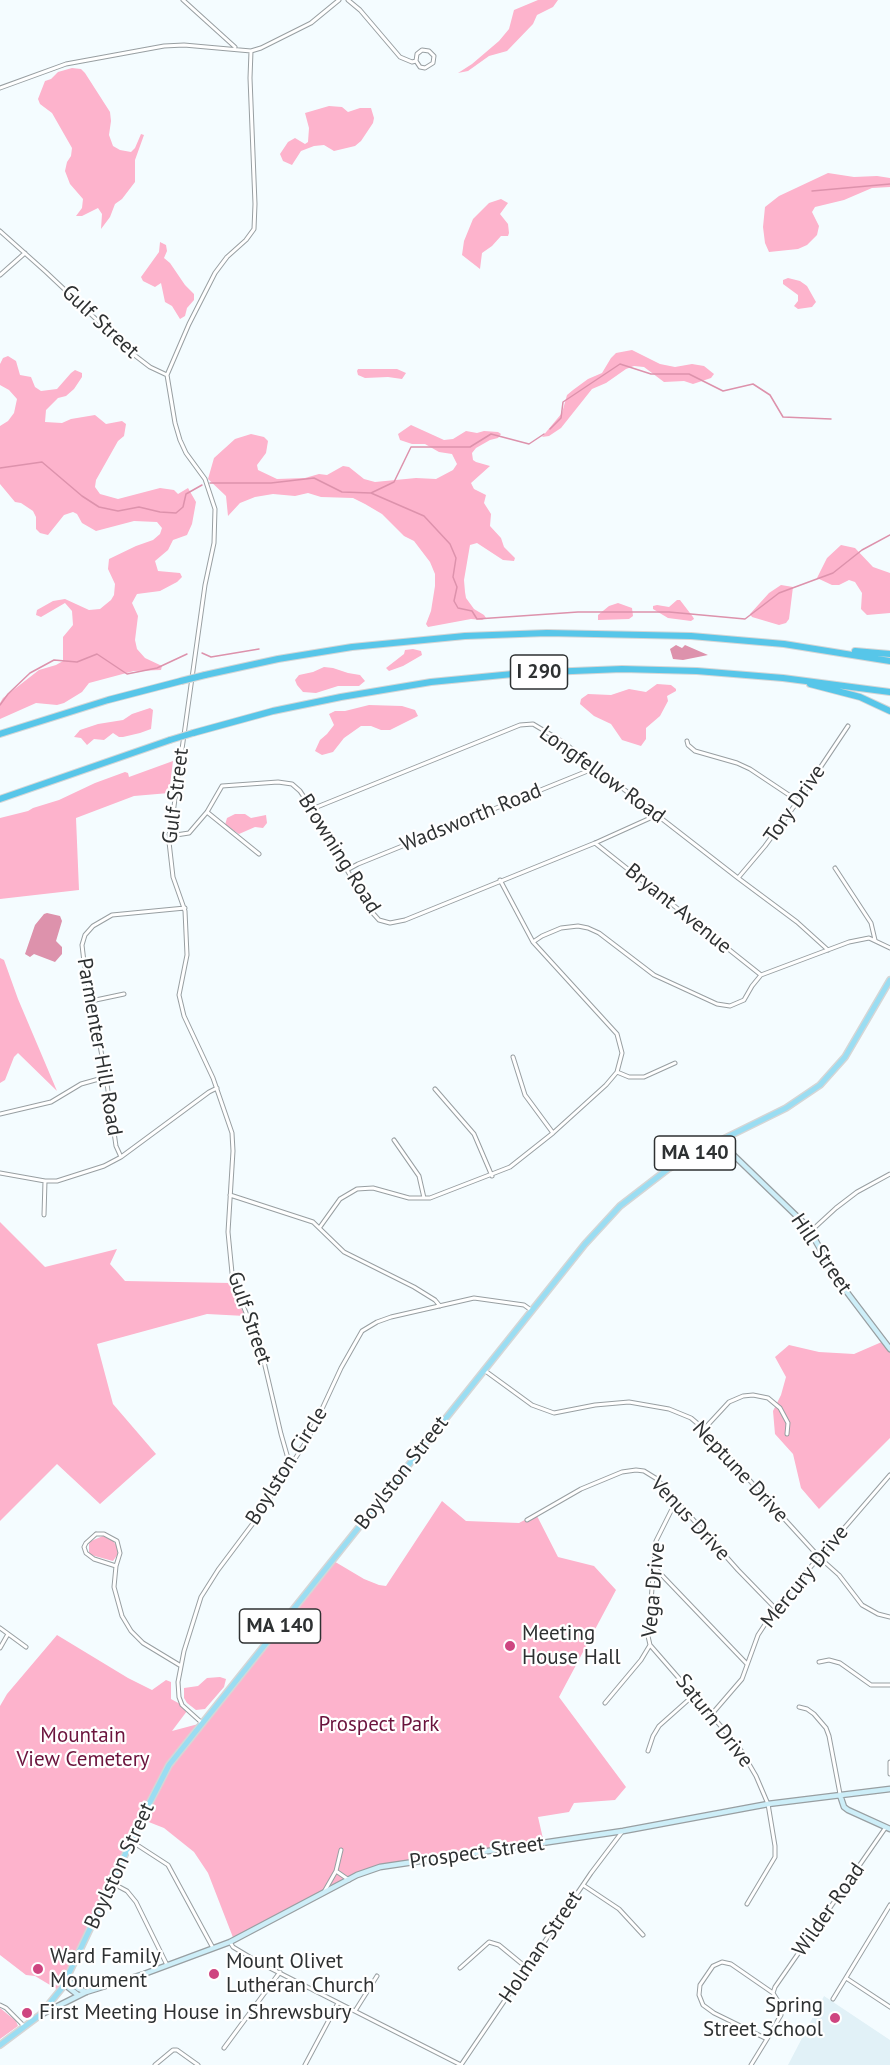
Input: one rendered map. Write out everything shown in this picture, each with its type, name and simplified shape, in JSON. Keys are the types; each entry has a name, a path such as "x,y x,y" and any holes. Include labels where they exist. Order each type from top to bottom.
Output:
{"highway":[{"name":"I 290","path":"0,734 108,700 205,675 278,659 352,647 424,639 508,634 671,635 808,648 890,661"},
{"path":"808,648 890,654"},
{"name":"I 290","path":"0,799 170,740 273,711 407,686 480,677 579,670 704,671 783,678 890,692"},
{"path":"783,678 860,697 890,711"}],"main road":[{"name":"Boylston Street","path":"0,2045 40,2015 65,1982 169,1766 593,1234 620,1206 670,1167 792,1105 825,1081 845,1057 890,980"}],"street":[{"path":"183,0 236,48"},
{"path":"0,88 55,67 176,45 251,51 311,23 339,0"},
{"path":"348,0 360,10 395,53 406,60 416,61"},
{"path":"422,50 429,51 434,56 433,63 427,68 420,67 416,61 417,54 422,50"},
{"path":"167,375 202,296 221,264 252,233 255,223 251,51"},
{"name":"Gulf Street","path":"0,231 133,354 150,367 167,375 177,432 183,447 205,479 215,509 216,523 168,851 171,872 185,908 187,952 180,988 181,1005 217,1088 234,1143 228,1232 234,1281 261,1350 281,1434 292,1464"},
{"path":"0,275 25,253"},
{"name":"Longfellow Road","path":"312,809 527,723 546,730 797,922 828,950"},
{"name":"Tory Drive","path":"738,878 798,801 848,726"},
{"path":"687,741 695,751 748,768 798,801"},
{"name":"Wadsworth Road","path":"347,870 596,768"},
{"name":"Browning Road","path":"169,834 189,833 207,812 222,786 278,782 296,786 312,809 372,913 380,920 390,923 405,920 595,843 657,815"},
{"path":"207,812 260,854"},
{"name":"Bryant Avenue","path":"595,843 761,975"},
{"path":"835,868 871,923 874,940"},
{"path":"320,1227 340,1199 357,1189 373,1188 409,1198 424,1199 441,1196 516,1164 606,1085 617,1072 622,1053 617,1034 533,942 500,880"},
{"name":"Parmenter Hill Road","path":"122,1157 116,1146 82,945 85,935 93,926 112,915 185,908"},
{"path":"533,942 561,928 578,926 588,928 600,933 654,975 723,1006 734,1006 740,1003 761,975 828,950 864,938 890,948"},
{"path":"92,1001 124,994"},
{"path":"513,1057 525,1095 553,1132"},
{"path":"617,1072 629,1077 644,1077 675,1063"},
{"path":"0,1113 51,1102 83,1083 106,1077"},
{"path":"0,1173 45,1181 69,1178 104,1166 122,1157 217,1088"},
{"path":"435,1089 475,1135 492,1176"},
{"path":"394,1140 419,1176 424,1199"},
{"name":"Hill Street","path":"719,1141 786,1204 811,1231 840,1283 890,1349"},
{"path":"811,1231 855,1193 890,1174"},
{"path":"44,1215 45,1181"},
{"path":"230,1195 304,1218 320,1227 344,1252 413,1286 434,1299 440,1306"},
{"name":"Boylston Circle","path":"202,1723 187,1711 180,1700 178,1682 193,1619 204,1592 292,1464 316,1424 340,1368 362,1331 391,1317 481,1298 524,1305 531,1310"},
{"name":"Neptune Drive","path":"484,1370 520,1398 546,1411 560,1413 595,1405 630,1402 669,1409 691,1418 704,1429 820,1558 839,1575 862,1605 878,1614 890,1617"},
{"path":"704,1429 729,1402 743,1396 753,1395 768,1398 780,1408 789,1423 787,1434"},
{"name":"Venus Drive","path":"526,1520 581,1489 622,1472 644,1471 654,1477 775,1608"},
{"name":"Mercury Drive","path":"711,1715 737,1687 758,1635 775,1608 890,1475"},
{"name":"Vega Drive","path":"605,1703 650,1645 648,1636 656,1541 676,1501"},
{"path":"116,1566 89,1556 84,1547 91,1537 104,1534 117,1541 120,1553 114,1587 125,1623 141,1642 181,1666"},
{"path":"655,1568 747,1665"},
{"path":"0,1628 26,1647"},
{"path":"0,1648 8,1634"},
{"name":"Saturn Drive","path":"650,1645 744,1753 768,1804 775,1857 747,1904"},
{"path":"819,1662 829,1660 840,1663 871,1685 890,1685"},
{"path":"648,1751 659,1726 694,1694"},
{"path":"799,1707 814,1714 830,1736 844,1807 888,1828"},
{"path":"890,1762 890,1774"},
{"name":"Prospect Street","path":"40,2015 86,1992 230,1942 349,1880 380,1867 623,1831 768,1804 890,1789"},
{"name":"Wilder Road","path":"773,1993 888,1828"},
{"name":"Holman Street","path":"462,2065 583,1885 623,1831"},
{"path":"610,1833 614,1842"},
{"path":"131,1841 168,1865 213,1948"},
{"path":"323,1894 336,1871 341,1850"},
{"path":"336,1871 349,1880"},
{"path":"112,1883 127,1892 136,1902 167,1965"},
{"path":"583,1885 619,1909 642,1935"},
{"path":"833,1999 890,1905"},
{"path":"230,1942 233,1947 248,1956 462,2065"},
{"path":"460,1968 489,1942 499,1945 527,1968"},
{"path":"751,2065 767,2039 781,2015 781,2006 773,1993 731,1964 725,1962 709,1969 699,1988 700,2000 708,2009 767,2039"},
{"path":"224,2048 280,1972"},
{"path":"355,2011 377,1976"},
{"path":"846,1978 890,2007"},
{"path":"65,1982 86,1992"},
{"path":"65,1982 79,1995"},
{"path":"305,2065 338,2002"},
{"path":"0,2005 25,2027"},
{"path":"155,2065 170,2051 177,2050 198,2065"}],"shaded area":[{"path":"676,645 682,648 685,645 708,655 683,660 673,659 670,649"},
{"path":"47,913 60,916 62,921 56,941 62,947 62,954 55,962 34,954 30,957 25,954 35,925"},
{"name":"Spring Street School","path":"824,1996 890,2040 890,2065 788,2065"}],"green space":[{"path":"538,0 558,0 553,7 537,15 533,24 507,51 489,56 468,71 458,73 499,41 509,29 514,10"},
{"path":"72,68 81,69 85,73 110,112 109,135 113,146 131,152 141,134 144,135 135,160 135,182 122,199 115,204 110,217 101,229 102,214 98,208 82,216 76,216 82,208 83,199 70,184 65,171 72,148 52,113 40,104 38,99 45,81 58,72"},
{"path":"329,106 342,107 348,112 360,108 371,108 373,123 355,146 334,151 324,145 314,146 301,151 292,165 283,161 280,154 288,142 295,138 305,144 308,142 309,128 305,113"},
{"path":"828,173 854,177 890,178 890,187 872,188 844,200 815,207 812,212 819,226 817,235 807,245 798,249 769,252 763,227 765,207 779,196"},
{"path":"501,199 508,203 500,214 508,224 509,233 508,236 501,236 482,253 480,269 462,255 464,241 473,219 489,203"},
{"path":"160,242 166,245 167,251 164,258 194,294 194,300 187,308 185,316 180,319 172,306 165,302 161,283 155,287 143,281 141,277 159,252"},
{"path":"788,278 800,281 807,286 816,302 812,307 798,309 794,306 798,301 798,295 783,284 783,280"},
{"path":"632,350 660,364 675,367 692,364 704,366 714,374 711,378 693,384 684,381 664,382 644,367 634,366 592,389 561,428 549,436 542,437 562,413 567,395 588,379 602,373 616,353"},
{"path":"8,356 16,361 20,375 31,377 35,387 41,391 57,389 75,370 82,373 74,389 66,396 58,398 46,410 45,422 62,423 95,415 106,424 122,421 126,424 124,436 118,441 96,480 95,487 100,494 118,499 160,488 174,490 178,494 188,488 196,502 192,524 187,535 173,540 168,550 155,561 158,571 180,573 182,577 160,591 137,594 132,603 138,616 135,640 137,649 145,658 162,666 161,670 134,671 89,683 82,692 64,703 57,705 36,703 0,719 0,703 3,698 39,670 63,661 63,637 73,625 72,611 65,603 41,617 36,615 37,610 53,601 65,599 89,610 100,609 114,595 115,584 108,569 109,559 153,540 160,534 162,528 157,522 134,521 96,531 82,523 77,514 73,512 64,515 48,535 36,529 36,517 33,511 15,502 0,484 0,426 14,413 17,399 9,390 0,385 0,364 3,358"},
{"path":"358,369 397,369 406,373 402,379 365,378 358,375"},
{"path":"411,425 444,440 453,439 466,431 501,434 498,438 476,448 472,453 473,460 490,466 471,483 474,489 486,495 484,503 491,514 490,526 501,538 504,547 515,558 514,561 503,560 477,543 470,545 464,580 465,592 466,598 474,609 486,618 482,620 471,619 428,627 426,624 431,611 435,586 435,574 430,562 414,541 404,536 382,514 365,504 353,498 321,497 308,493 295,496 273,494 255,497 240,503 228,516 226,496 208,479 214,458 235,439 251,434 264,437 268,441 266,453 257,465 258,470 277,479 327,475 343,466 349,467 364,479 375,482 416,478 436,479 453,470 457,464 452,454 439,452 425,444 412,444 400,440 398,434"},
{"path":"841,545 855,548 873,567 890,573 890,613 867,615 861,609 862,593 855,582 849,580 839,585 832,585 817,578 827,558"},
{"path":"781,585 793,587 789,619 786,623 779,625 752,617 750,614 769,593"},
{"path":"680,600 694,619 691,621 668,618 653,609 653,606 657,605 669,607"},
{"path":"618,603 632,608 633,616 629,619 598,620 598,615 609,606"},
{"path":"405,650 421,651 422,655 403,666 389,671 386,668 404,654"},
{"path":"324,667 360,675 365,681 359,686 338,686 316,693 303,692 295,680 299,675"},
{"path":"657,684 671,685 676,691 667,696 668,701 660,716 646,728 646,739 641,746 622,740 611,724 594,716 580,704 581,699 588,694 611,695 629,689 646,692"},
{"path":"369,705 402,706 415,710 418,716 390,730 361,726 344,738 333,752 322,755 315,751 320,740 334,725 329,714"},
{"path":"150,708 153,710 151,729 123,737 113,733 104,740 94,739 87,745 81,738 74,737 80,730 123,720 132,714"},
{"path":"173,761 169,793 134,796 76,818 79,890 0,899 0,818 59,800 125,772 129,777"},
{"path":"235,814 245,814 251,818 266,815 267,823 263,828 255,827 239,834 225,825 227,818"},
{"path":"0,958 4,960 57,1091 18,1053 14,1057 5,1080 0,1083"},
{"path":"0,1222 45,1267 117,1249 110,1264 125,1281 231,1283 245,1316 207,1314 97,1344 113,1404 156,1454 100,1504 57,1464 0,1521"},
{"path":"884,1341 890,1349 890,1438 819,1509 801,1488 793,1454 775,1434 773,1411 786,1377 775,1357 789,1345 819,1352 854,1354"},
{"name":"Prospect Park","path":"442,1501 466,1521 519,1523 536,1514 558,1557 594,1566 616,1590 559,1697 626,1787 615,1800 574,1803 569,1812 538,1817 544,1843 369,1870 234,1940 208,1873 194,1852 164,1828 141,1819 60,1991 35,1976 26,1975 0,1955 0,1706 7,1694 57,1635 152,1690 166,1680 171,1682 171,1699 187,1711 172,1731 202,1723 332,1560 364,1579 386,1586"},
{"path":"103,1536 112,1540 117,1546 118,1554 113,1561 91,1555 89,1552 91,1541"},
{"path":"207,1678 226,1679 224,1687 205,1709 196,1710 187,1703 184,1698 184,1688 198,1686"},
{"path":"0,2008 16,2021 18,2026 0,2039"}],"waterway":[{"path":"812,191 890,184"},
{"path":"550,429 561,418 563,402 620,364 651,374 689,374 723,391 753,384 770,395 783,417 831,419"},
{"path":"210,483 271,483 314,478 342,492 371,493 394,482 411,447 470,447 491,434 529,444 544,434"},
{"path":"0,468 42,462 82,496 99,507 118,511 139,507 176,513 183,507 186,494 202,485"},
{"path":"371,493 424,516 450,544 456,558 453,577 457,587 454,601 458,608 472,611 477,619 578,612 669,612 745,619 779,593 833,573 862,550 890,535"},
{"path":"202,653 211,657 259,649"},
{"path":"0,705 30,673 54,660 77,662 97,654 127,674 157,668 187,654"}],"place":[{"name":"Meeting House Hall","path":"510,1646"},
{"name":"Ward Family Monument","path":"38,1969"},
{"name":"Mount Olivet Lutheran Church","path":"214,1974"},
{"name":"First Meeting House in Shrewsbury","path":"27,2013"},
{"name":"Spring Street School","path":"835,2018"}],"park label":[{"name":"Mountain View Cemetery","path":"83,1748"}]}
